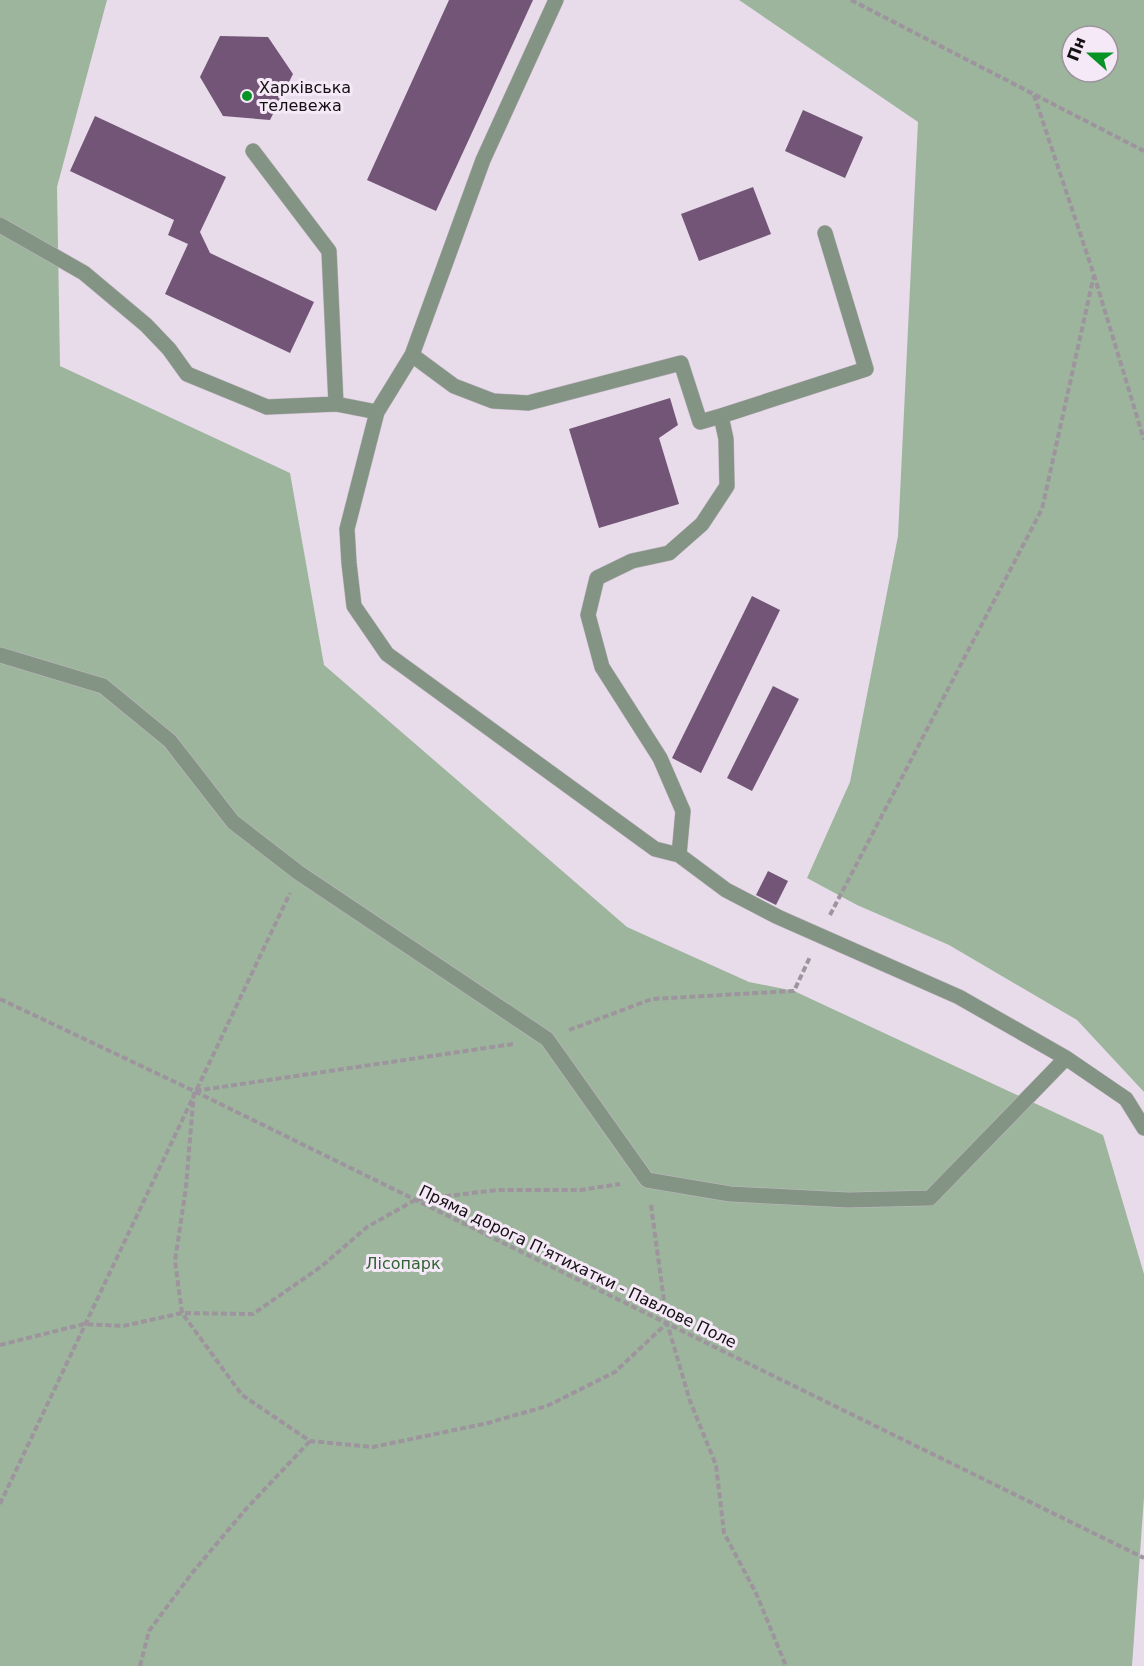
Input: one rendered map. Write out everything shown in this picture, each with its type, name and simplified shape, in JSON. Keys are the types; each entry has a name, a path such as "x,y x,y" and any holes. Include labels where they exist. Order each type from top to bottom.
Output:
{"lane":[{"path":"556,0 483,160 412,355 377,412 347,529 354,606 387,654 655,849 679,855 726,890 820,936 959,997 1066,1058 1126,1099 1144,1128"},
{"path":"253,152 329,251 336,404"},
{"path":"0,225 84,273 146,326 169,349 186,374 267,407 336,404 377,412"},
{"path":"412,355 454,386 493,401 528,403 681,363 699,423 866,369 825,233"},
{"path":"679,855 683,811 660,758 602,666 588,615 597,578 632,561 669,553 702,524 727,486 726,440 721,416"},
{"path":"0,655 103,686 170,741 233,822 299,873 547,1039 647,1180 730,1194 848,1200 930,1198 1066,1058"}],"path":[{"path":"851,0 1144,151"},
{"path":"1034,95 1094,274 1144,440"},
{"path":"194,1091 547,1039 652,999 794,991 820,936 1042,509 1094,274"},
{"path":"0,1504 299,873"},
{"name":"Пряма дорога П'ятихатки - Павлове Поле","path":"0,999 194,1091 1144,1558"},
{"path":"194,1091 186,1187 175,1261 182,1313 242,1395 310,1441 372,1447 488,1423 547,1406 615,1372 667,1323"},
{"path":"0,1345 84,1324 123,1326 182,1313 253,1314 322,1266 367,1227 415,1200 497,1190 580,1190 647,1180 667,1323 690,1401 716,1465 724,1533 756,1593 786,1666"},
{"path":"140,1666 149,1631 192,1573 246,1509 310,1441"}],"green space":[{"name":"Лісопарк","path":"0,0 107,0 57,187 60,366 290,473 324,665 627,927 749,982 794,991 1103,1135 1144,1274 1144,1497 1132,1666 0,1666"},
{"path":"739,0 1144,0 1144,1092 1077,1020 949,945 857,905 807,878 850,782 898,536 918,122"}],"building":[{"path":"449,0 533,0 436,211 367,180"},
{"name":"Харківська телевежа","path":"220,36 268,37 293,74 270,120 223,116 200,77"},
{"path":"803,110 863,137 845,178 785,151"},
{"path":"95,116 226,177 200,232 210,253 314,302 290,353 165,294 188,244 168,235 174,220 70,171"},
{"path":"753,187 771,234 699,261 681,214"},
{"path":"670,398 678,425 659,438 679,504 599,528 569,429"},
{"path":"752,596 780,610 701,773 672,758"},
{"path":"773,686 799,699 752,791 727,778"},
{"path":"768,871 788,881 776,905 756,895"}],"place":[{"name":"Харківська телевежа","path":"247,96"}]}
